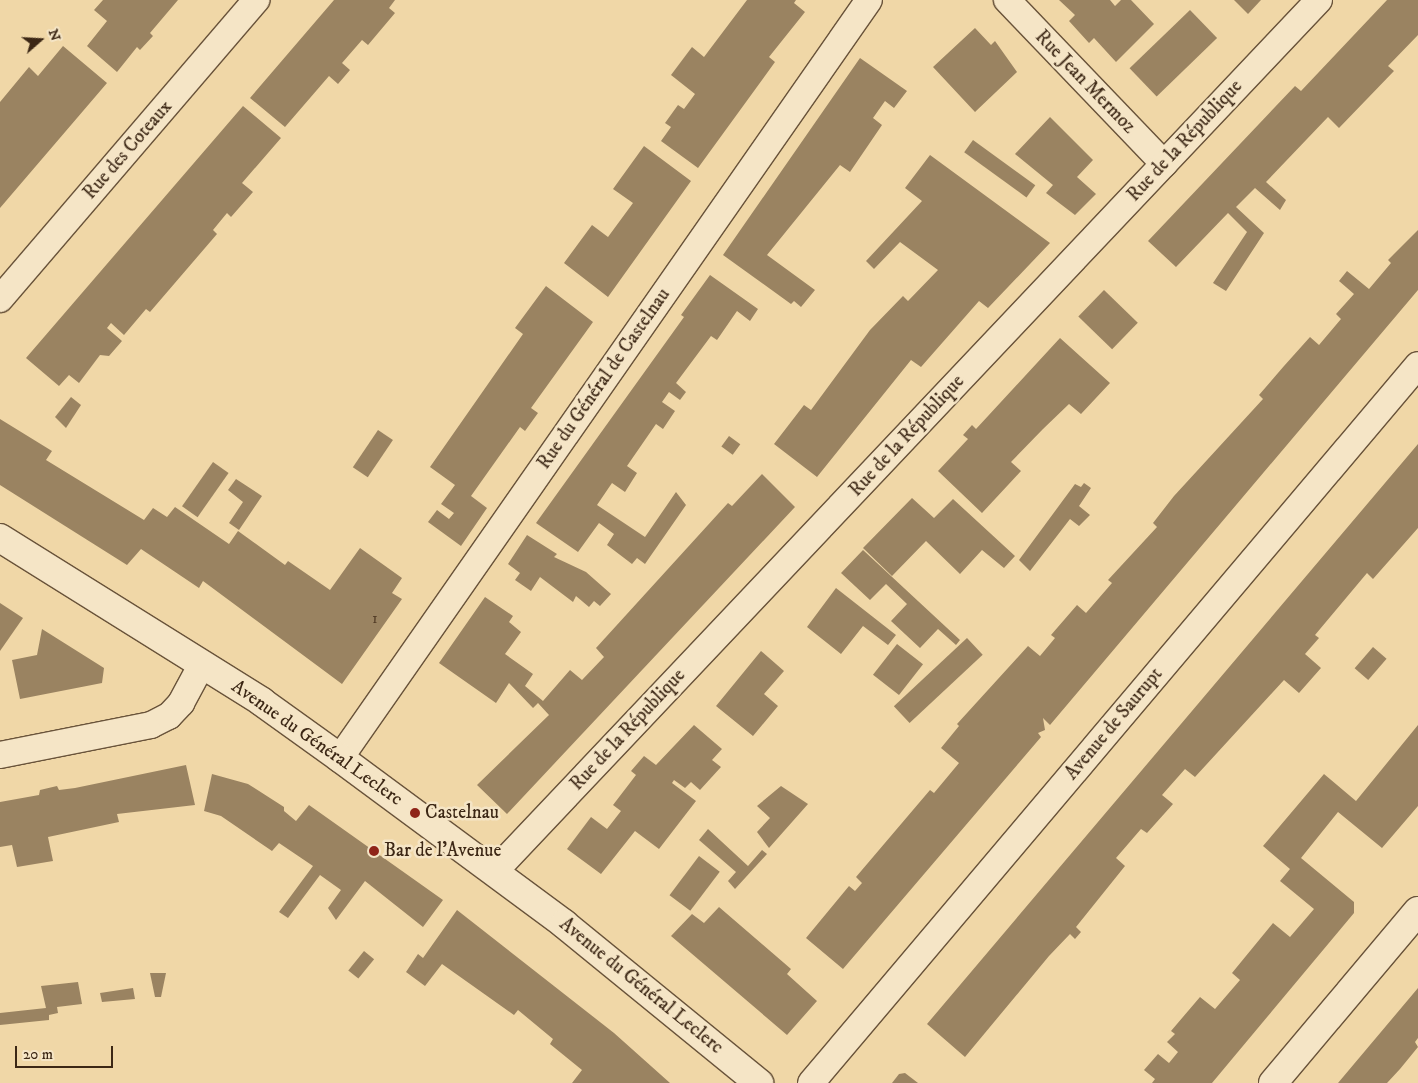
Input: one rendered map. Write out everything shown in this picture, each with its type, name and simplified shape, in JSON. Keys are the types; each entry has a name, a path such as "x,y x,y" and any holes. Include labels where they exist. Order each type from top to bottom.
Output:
{"main road":[{"name":"Avenue du Général Leclerc","path":"0,538 202,664 340,758 495,871 759,1083"},
{"path":"1273,1083 1418,911"}],"street":[{"name":"Rue des Coteaux","path":"0,299 256,0"},
{"name":"Rue du Général de Castelnau","path":"340,758 869,0"},
{"name":"Rue Jean Mermoz","path":"1007,0 1164,164"},
{"name":"Rue de la République","path":"495,871 1319,0"},
{"name":"Avenue de Saurupt","path":"811,1083 1418,365"},
{"path":"0,755 151,725 169,716 180,703 202,664"}],"building":[{"path":"103,0 178,0 150,33 153,36 140,50 137,47 117,72 87,46 107,21 94,10"},
{"path":"334,0 395,0 389,8 395,13 368,45 362,40 342,63 350,70 338,84 329,76 285,127 250,98"},
{"path":"747,0 796,0 794,3 805,12 769,57 775,62 698,168 661,141 671,127 665,123 678,105 684,109 695,94 671,75 692,47 704,57"},
{"path":"1059,0 1110,0 1115,6 1121,0 1131,0 1154,24 1116,62 1094,38 1089,43 1069,21 1075,15"},
{"path":"1234,0 1261,0 1248,14"},
{"path":"1387,0 1418,0 1418,35 1388,66 1394,71 1339,128 1328,117 1266,182 1286,200 1280,210 1255,188 1236,207 1264,233 1226,291 1213,283 1247,232 1228,213 1176,267 1148,241 1295,86 1301,91"},
{"path":"1190,10 1217,38 1157,96 1130,68"},
{"path":"975,28 991,45 995,41 1017,72 975,112 933,67"},
{"path":"63,46 107,83 0,208 0,102 29,67 38,76"},
{"path":"860,58 907,91 894,108 885,101 873,118 882,125 850,172 840,165 767,255 815,290 801,307 794,301 791,304 723,255"},
{"path":"243,106 281,138 242,183 253,192 231,217 227,213 213,230 217,234 150,312 146,309 124,335 111,323 107,328 122,341 109,356 100,355 79,383 69,375 59,386 26,358"},
{"path":"1050,117 1093,160 1077,177 1096,194 1075,215 1046,193 1053,185 1015,154"},
{"path":"973,140 1035,185 1026,197 964,152"},
{"path":"644,146 691,181 608,297 564,263 592,225 608,237 633,203 613,189"},
{"path":"930,155 1050,243 988,308 979,301 921,367 911,360 817,477 774,444 804,405 811,410 870,330 903,296 908,301 938,270 900,242 874,269 866,261 922,201 905,188"},
{"path":"1418,230 1418,290 1050,725 1043,718 1045,730 1038,733 1041,737 843,969 806,938 849,886 855,891 862,883 856,877 930,790 934,793 959,763 941,748 959,726 957,724 1028,646 1040,656 1055,638 1051,635 1077,605 1086,613 1112,583 1108,580 1157,527 1153,523 1174,496 1263,399 1259,395 1284,366 1310,337 1319,345 1341,319 1336,314 1354,294 1339,281 1347,271 1369,289 1391,263 1388,260"},
{"path":"710,275 758,309 750,321 737,311 717,340 711,336 676,383 686,392 680,400 669,392 662,402 675,411 663,429 656,424 627,466 637,473 625,492 612,483 597,505 645,537 676,492 686,505 645,564 637,558 632,564 607,545 614,534 599,523 578,552 536,523 684,317 681,315"},
{"path":"546,286 593,322 531,408 538,413 525,431 520,427 471,496 487,508 461,546 428,522 437,510 449,519 454,513 441,504 455,485 430,467 523,334 515,328"},
{"path":"1104,290 1138,323 1112,349 1078,317"},
{"path":"1060,338 1110,383 1081,414 1069,404 1043,429 1011,462 1021,471 982,513 938,471 968,439 963,435 972,425 976,429"},
{"path":"71,397 81,405 66,428 55,417"},
{"path":"0,419 52,451 46,460 144,520 153,508 167,517 175,507 229,544 238,531 285,565 288,561 330,590 360,548 402,578 392,593 402,599 342,684 203,581 199,588 141,549 127,565 0,485"},
{"path":"378,430 393,440 368,477 353,467"},
{"path":"729,436 740,444 733,455 721,447"},
{"path":"1418,444 1418,528 1373,579 1367,573 1315,635 1319,638 1305,654 1321,668 1299,693 1284,680 1195,777 1185,769 1162,795 1173,804 1147,833 1141,829 1116,858 1125,866 1076,927 1081,932 1075,939 1070,934 1049,956 965,1057 927,1024"},
{"path":"213,462 229,473 198,517 182,506"},
{"path":"762,474 795,507 507,814 477,785 549,715 538,703 533,708 509,683 496,703 439,663 485,597 513,616 509,622 521,632 505,654 533,674 525,686 543,701 570,670 582,680 604,657 596,648 728,503 732,506"},
{"path":"236,479 262,496 239,530 229,523 243,502 228,490"},
{"path":"1084,483 1091,488 1079,506 1090,515 1079,526 1070,519 1030,571 1019,560 1075,484 1081,487"},
{"path":"912,498 934,518 953,499 1015,556 1004,568 982,550 960,574 926,541 892,576 863,548"},
{"path":"527,535 557,554 554,557 586,572 611,594 600,606 594,601 589,607 576,596 573,602 540,577 531,591 515,580 520,573 508,564"},
{"path":"863,550 960,640 956,645 938,629 920,648 891,621 907,604 886,584 870,600 841,573"},
{"path":"836,588 896,635 888,645 863,626 841,654 807,627"},
{"path":"0,603 23,618 0,651"},
{"path":"42,629 104,668 102,683 20,699 12,660 37,655"},
{"path":"967,638 983,655 910,723 894,706"},
{"path":"897,644 923,664 899,695 873,675"},
{"path":"1373,647 1387,659 1368,680 1355,668"},
{"path":"761,651 784,671 764,694 778,706 753,736 716,706"},
{"path":"694,725 722,749 712,760 721,767 700,790 691,782 685,788 674,780 672,783 696,801 659,849 635,831 601,874 567,849 591,817 607,829 621,811 613,805 636,775 631,771 644,756 656,765"},
{"path":"1418,725 1418,806 1382,848 1338,812 1301,858 1354,902 1354,913 1212,1083 1152,1083 1155,1079 1144,1070 1158,1054 1169,1063 1178,1052 1167,1042 1175,1034 1171,1031 1200,997 1215,1009 1240,980 1232,973 1273,923 1290,937 1314,909 1280,881 1290,869 1263,846 1324,774 1356,801"},
{"path":"186,765 195,805 117,814 119,822 48,837 53,861 17,867 12,845 0,847 0,802 39,795 40,790 57,786 59,790 75,788"},
{"path":"212,774 248,784 284,807 284,811 296,821 309,805 443,900 423,927 365,881 336,920 328,908 341,890 320,875 288,918 279,912 313,866 279,843 272,851 221,816 204,811"},
{"path":"781,786 808,804 769,848 757,832 770,818 757,806"},
{"path":"708,829 748,866 762,850 767,854 735,889 728,881 736,872 699,840"},
{"path":"699,856 720,872 690,911 670,895"},
{"path":"719,907 791,969 787,974 817,1001 787,1035 671,936 692,914 704,923"},
{"path":"457,910 614,1033 670,1083 572,1083 582,1070 550,1044 553,1039 518,1010 514,1015 442,964 425,986 406,972 418,954 423,958"},
{"path":"364,951 374,959 358,979 348,970"},
{"path":"150,973 166,973 161,997 155,997"},
{"path":"78,982 82,1004 57,1007 58,1013 49,1015 49,1020 0,1025 0,1013 46,1008 41,986"},
{"path":"133,988 135,999 102,1002 100,993"},
{"path":"1418,988 1418,1038 1415,1042 1418,1047 1400,1069 1387,1083 1338,1083"},
{"path":"905,1073 918,1083 892,1083 899,1074"}],"place":[{"name":"Castelnau","path":"415,813"},
{"name":"Bar de l'Avenue","path":"374,851"}]}
